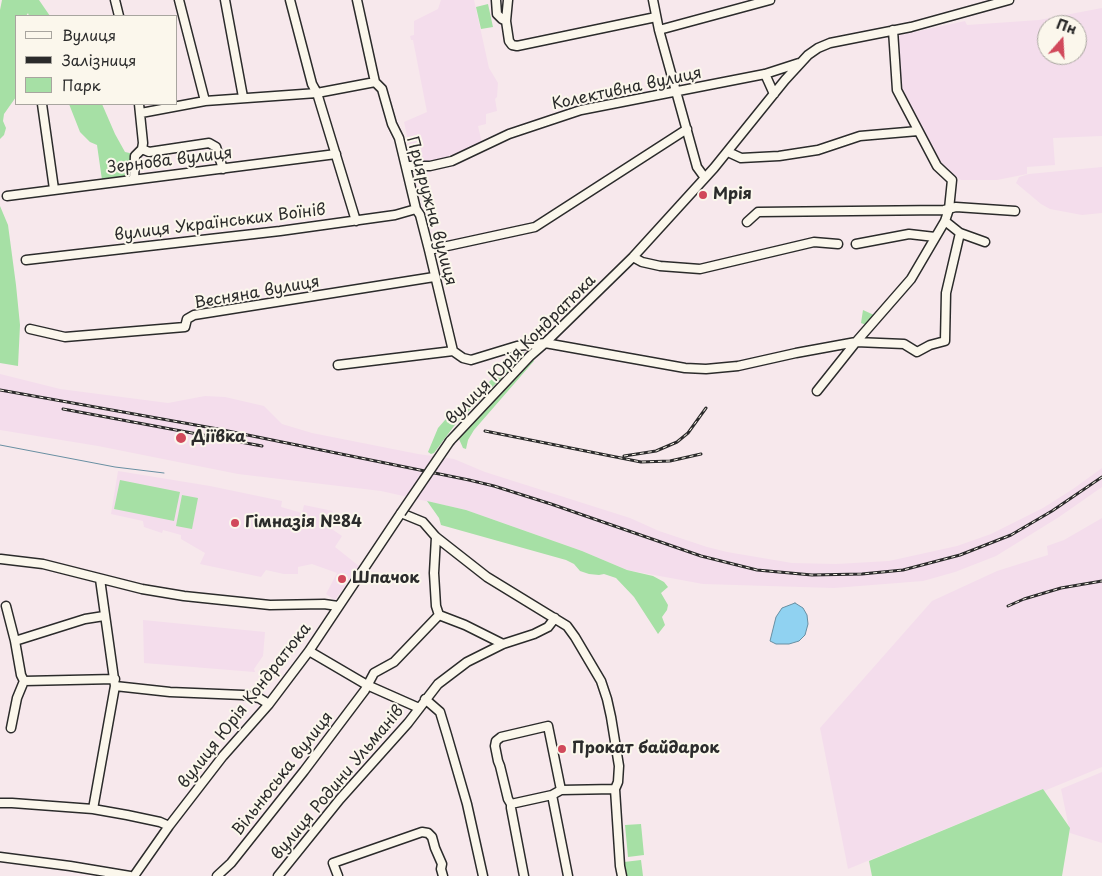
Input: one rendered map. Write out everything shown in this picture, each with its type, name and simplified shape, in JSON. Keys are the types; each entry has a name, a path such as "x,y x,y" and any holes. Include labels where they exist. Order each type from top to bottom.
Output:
{"street":[{"path":"115,0 119,15"},
{"path":"179,0 205,101"},
{"path":"224,0 242,97"},
{"path":"290,0 312,84 317,94 356,220"},
{"name":"Прияружна вулиця","path":"357,0 375,82 382,89 392,124 399,138 407,176 416,209 420,215 453,351"},
{"path":"497,0 497,14 506,21"},
{"path":"508,0 506,21 508,41 512,45 517,46 656,17"},
{"path":"654,0 659,30 697,167 705,178"},
{"path":"659,30 770,0"},
{"name":"вулиця Юрія Кондратюка","path":"132,876 223,756 269,704 309,651 450,441 491,395 633,257 728,152 799,63 818,48 830,43 893,30 1009,0"},
{"path":"817,391 856,342 911,279 945,221 949,209 952,180 937,166 897,90 893,30"},
{"name":"Колективна вулиця","path":"406,166 430,166 452,161 509,134 581,110 765,74 799,63"},
{"path":"765,74 774,94"},
{"path":"141,113 205,101 242,97 317,94 375,82"},
{"path":"42,105 54,189"},
{"path":"134,179 135,156 142,149 139,105"},
{"path":"429,250 535,227 687,129"},
{"path":"728,152 741,158 779,156 818,150 860,136 918,131"},
{"path":"142,149 149,152 209,143 216,147 223,169"},
{"name":"Зернова вулиця","path":"7,196 336,154"},
{"path":"748,222 758,212 944,210 956,207 1014,211"},
{"name":"вулиця Українських Воїнів","path":"26,260 280,231 395,215 416,209"},
{"path":"945,221 960,233 985,242"},
{"path":"338,365 453,351 463,358 471,360 517,346 545,343 684,368 706,369 738,366 856,342 904,344 917,352 930,345 945,341 946,293 960,233"},
{"path":"856,244 909,234 935,237"},
{"path":"633,257 642,262 660,266 700,269 814,242 838,244"},
{"name":"Весняна вулиця","path":"30,329 66,337 186,327 187,319 194,315 434,277"},
{"path":"401,513 423,522 436,537 487,578 555,618 567,626 576,637 601,681 607,699 619,766 618,782 615,789 622,876"},
{"path":"436,537 434,573 436,606 439,615 465,625 503,644"},
{"path":"1,559 44,564 159,592 270,605 324,604 338,606"},
{"path":"93,809 115,683 100,579"},
{"path":"6,606 24,681 17,698 11,728"},
{"name":"Вільнюська вулиця","path":"216,876 231,863 275,809 374,673 394,662 439,615"},
{"path":"15,641 104,616"},
{"name":"вулиця Родини Ульманів","path":"278,876 340,799 438,684 467,662 503,644 548,627 555,618"},
{"name":"вулиця Родини Ульманів","path":"309,651 367,685 419,708"},
{"path":"24,681 115,683 170,692 259,698 269,704"},
{"path":"425,699 440,712 468,804 483,876"},
{"path":"512,804 508,799 495,746 496,741 501,737 548,726 561,790"},
{"path":"512,804 552,795 561,790 615,789"},
{"path":"552,795 568,876"},
{"path":"0,804 12,803 93,809 160,822 169,826"},
{"path":"512,804 510,808 524,876"},
{"path":"338,876 333,863 422,832 428,833 432,837 442,864 443,876"},
{"path":"0,857 132,876"}],"shaded area":[{"path":"441,0 474,0 489,68 498,83 497,97 495,99 497,111 486,114 486,124 478,126 482,143 437,160 413,164 404,122 427,112 413,40 411,40 410,36 414,35 414,21 438,9"},
{"path":"1102,8 1102,136 1053,138 1055,165 1027,167 1027,174 997,180 961,180 938,164 901,91 896,36 965,21 967,25 1037,20 1037,65 1087,65 1087,15 1065,15"},
{"path":"1102,167 1102,213 1082,215 1050,209 1016,183 1019,177 1029,174"},
{"path":"0,374 60,389 168,403 205,396 225,397 264,406 282,424 312,433 418,454 454,459 485,472 630,518 659,531 707,547 792,563 836,564 889,561 957,546 991,534 1043,508 1102,468 1102,487 1059,517 996,556 955,572 923,581 834,588 703,584 627,570 582,551 466,510 381,491 238,474 98,446 0,430"},
{"name":"Гімназія №84","path":"118,471 210,486 282,501 281,507 302,513 304,505 333,511 326,525 342,536 335,547 359,566 335,600 326,594 337,573 312,564 298,567 298,574 284,574 266,570 261,577 200,564 205,553 181,539 181,535 163,530 162,533 144,527 143,521 111,514"},
{"path":"1102,518 1102,767 1044,791 1043,789 848,869 820,728 932,601 997,571 1048,555 1047,546 1064,540"},
{"path":"143,620 265,632 263,656 254,669 255,672 144,663"},
{"path":"1102,772 1102,843 1070,833 1061,789"}],"green space":[{"path":"2,0 39,0 49,15 29,15 28,13 27,15 15,15 15,98 4,114 3,121 6,128 4,135 0,139 0,10"},
{"path":"488,4 493,27 481,29 476,7"},
{"path":"69,105 102,105 125,152 134,154 131,177 102,180 97,145 90,142 80,132"},
{"path":"0,206 8,225 16,285 20,325 18,366 0,363"},
{"path":"863,310 874,315 866,325 861,323"},
{"path":"524,352 523,356 454,426 434,453 428,452 438,428 452,412 469,400"},
{"path":"532,358 534,361 474,430 468,440 466,449 463,448 459,439 468,427"},
{"path":"120,480 180,492 174,521 114,509"},
{"path":"182,495 198,498 192,529 176,526"},
{"path":"427,501 466,510 582,551 627,570 653,576 664,582 668,587 661,593 668,605 662,617 665,625 658,634 634,597 616,578 604,574 589,574 580,571 574,564 566,560 441,525 439,518"},
{"path":"1043,789 1070,828 1062,876 872,876 869,861"},
{"path":"641,824 644,855 628,857 625,825"},
{"path":"641,860 643,876 627,876 624,862"}],"water":[{"path":"795,603 803,608 807,615 808,624 805,635 799,641 789,644 776,644 770,641 776,617 782,608"}],"waterway":[{"path":"0,445 115,467 164,473"}],"railway":[{"path":"0,390 218,429 469,480 551,504 701,556 757,570 812,575 862,574 903,570 960,555 1011,535 1052,511 1102,477"},
{"path":"624,456 656,451 677,442 688,433 706,408"},
{"path":"63,409 262,446"},
{"path":"485,431 641,462 670,461 701,454"},
{"path":"1008,606 1061,588 1102,581"}],"place":[{"name":"Мрія","path":"703,195"},
{"name":"Діївка","path":"181,438"},
{"name":"Гімназія №84","path":"235,523"},
{"name":"Шпачок","path":"342,579"},
{"name":"Прокат байдарок","path":"562,749"}]}
